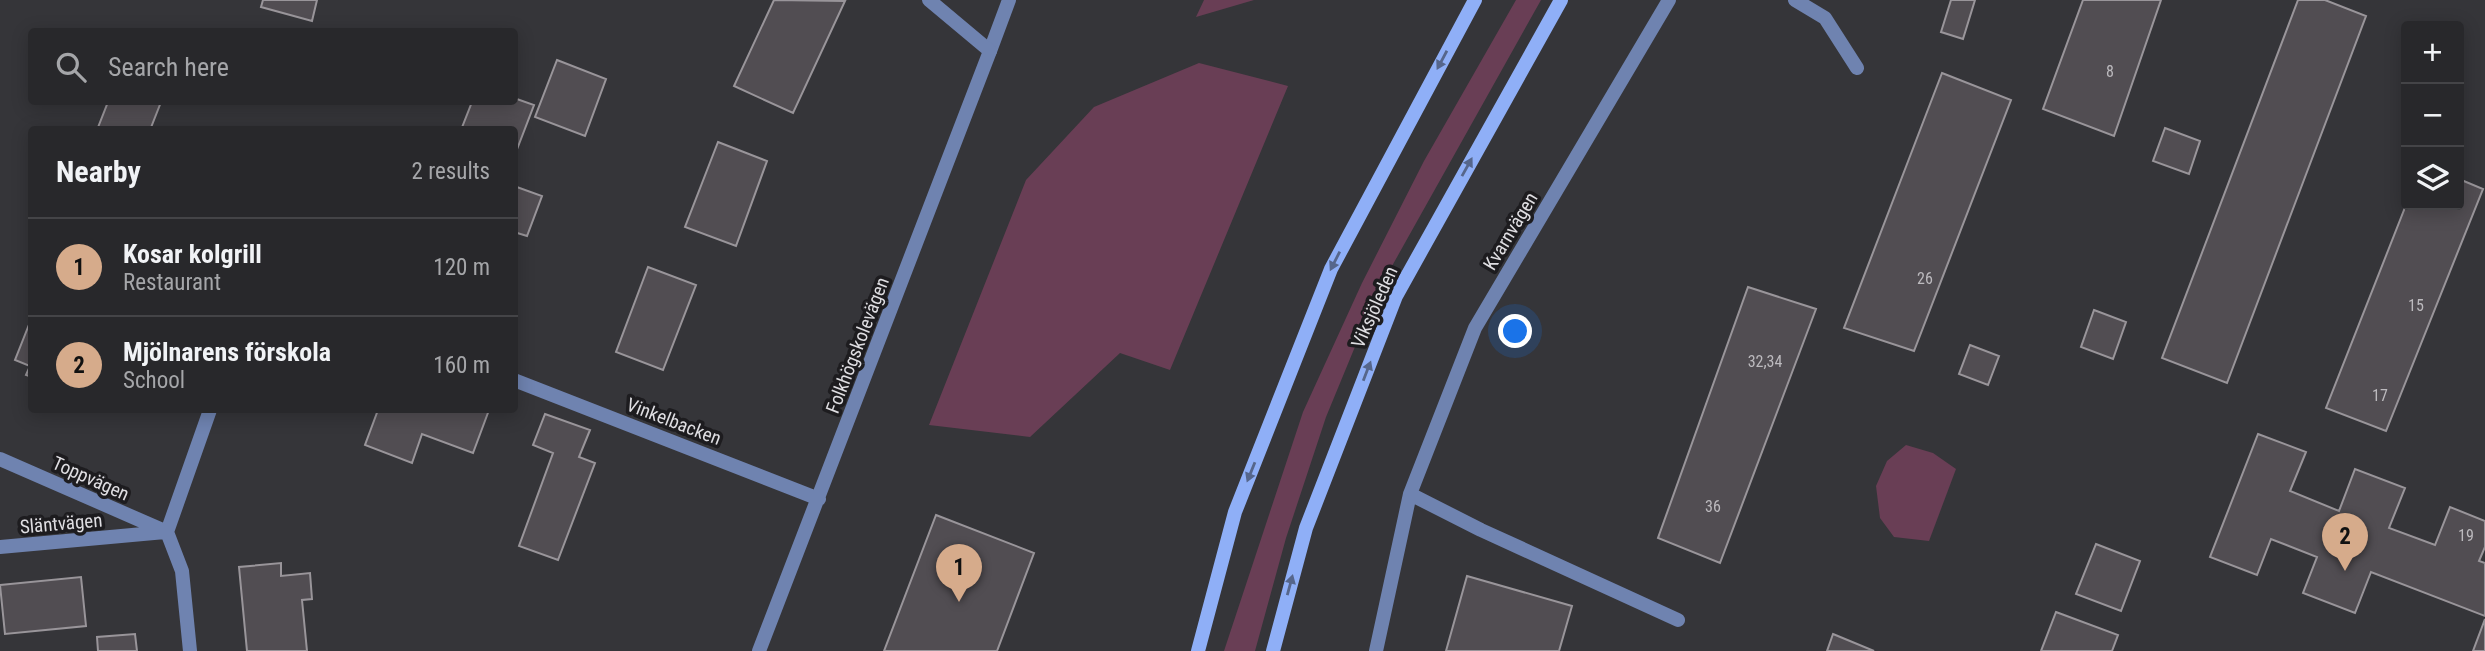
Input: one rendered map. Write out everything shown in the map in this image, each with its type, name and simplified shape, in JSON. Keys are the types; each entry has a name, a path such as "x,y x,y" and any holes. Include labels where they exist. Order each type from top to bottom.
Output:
{"main road":[{"path":"1198,651 1235,512 1331,269 1475,0"},
{"name":"Viksjöleden","path":"1273,651 1306,528 1396,296 1561,0"}],"street":[{"path":"929,0 990,51"},
{"name":"Folkhögskolevägen","path":"759,651 1009,0"},
{"name":"Kvarnvägen","path":"1376,651 1410,494 1475,328 1669,0"},
{"path":"1794,0 1825,18 1857,68"},
{"name":"Vinkelbacken","path":"518,382 819,499"},
{"path":"190,651 182,570 167,532 209,413"},
{"name":"Toppvägen","path":"0,459 167,532"},
{"path":"1410,494 1481,530 1678,620"},
{"name":"Släntvägen","path":"0,547 167,532"}],"shaded area":[{"path":"1204,0 1254,0 1196,17"},
{"path":"1516,0 1541,0 1378,291 1326,417 1286,538 1255,651 1224,651 1303,412 1362,283 1424,161"},
{"path":"1199,63 1288,86 1170,370 1120,353 1030,437 929,425 1026,180 1094,107"},
{"path":"1906,445 1933,453 1956,469 1929,541 1894,537 1880,518 1876,486 1887,461"}],"building":[{"path":"263,0 317,0 312,21 261,7"},
{"path":"774,0 845,1 793,113 734,86"},
{"path":"1951,0 1975,0 1963,39 1941,32"},
{"path":"2083,0 2161,0 2114,136 2043,109"},
{"path":"2298,0 2325,0 2366,16 2227,383 2162,358"},
{"path":"557,60 606,79 585,136 535,117"},
{"path":"1942,73 2011,100 1914,351 1844,328"},
{"path":"518,99 534,105 518,147 518,126 463,126 471,105 518,105"},
{"path":"107,105 160,105 152,126 99,126"},
{"path":"2165,128 2200,141 2189,174 2153,161"},
{"path":"718,142 767,161 736,246 685,227"},
{"path":"2464,181 2483,189 2386,431 2326,408 2404,210 2464,210"},
{"path":"518,187 542,196 527,236 518,233"},
{"path":"648,267 696,285 663,370 616,352"},
{"path":"1748,287 1816,309 1720,563 1658,538"},
{"path":"2094,310 2126,322 2113,359 2081,347"},
{"path":"28,327 28,365 15,360"},
{"path":"1970,345 1999,356 1988,385 1959,374"},
{"path":"377,413 488,413 473,453 422,434 412,463 365,445"},
{"path":"545,414 590,430 579,457 595,463 558,560 519,546 553,453 533,445"},
{"path":"2258,434 2306,452 2290,491 2339,511 2355,469 2405,488 2389,528 2435,545 2450,507 2485,521 2485,547 2479,561 2485,563 2485,616 2371,572 2355,613 2303,593 2317,557 2271,539 2257,575 2210,557"},
{"path":"936,515 1034,553 997,651 884,651"},
{"path":"2096,544 2140,561 2121,611 2076,594"},
{"path":"281,563 281,576 310,573 312,599 302,600 307,651 247,651 239,567"},
{"path":"1467,576 1572,606 1559,651 1446,651"},
{"path":"81,577 86,626 5,634 0,585"},
{"path":"2056,612 2118,635 2112,651 2041,651"},
{"path":"2485,619 2485,651 2473,651"},
{"path":"135,634 137,651 98,651 97,637"},
{"path":"1833,634 1874,651 1827,651"}],"place":[{"name":"Mjölnarens förskola","path":"2345,571"},
{"name":"Kosar kolgrill","path":"959,602"}]}
